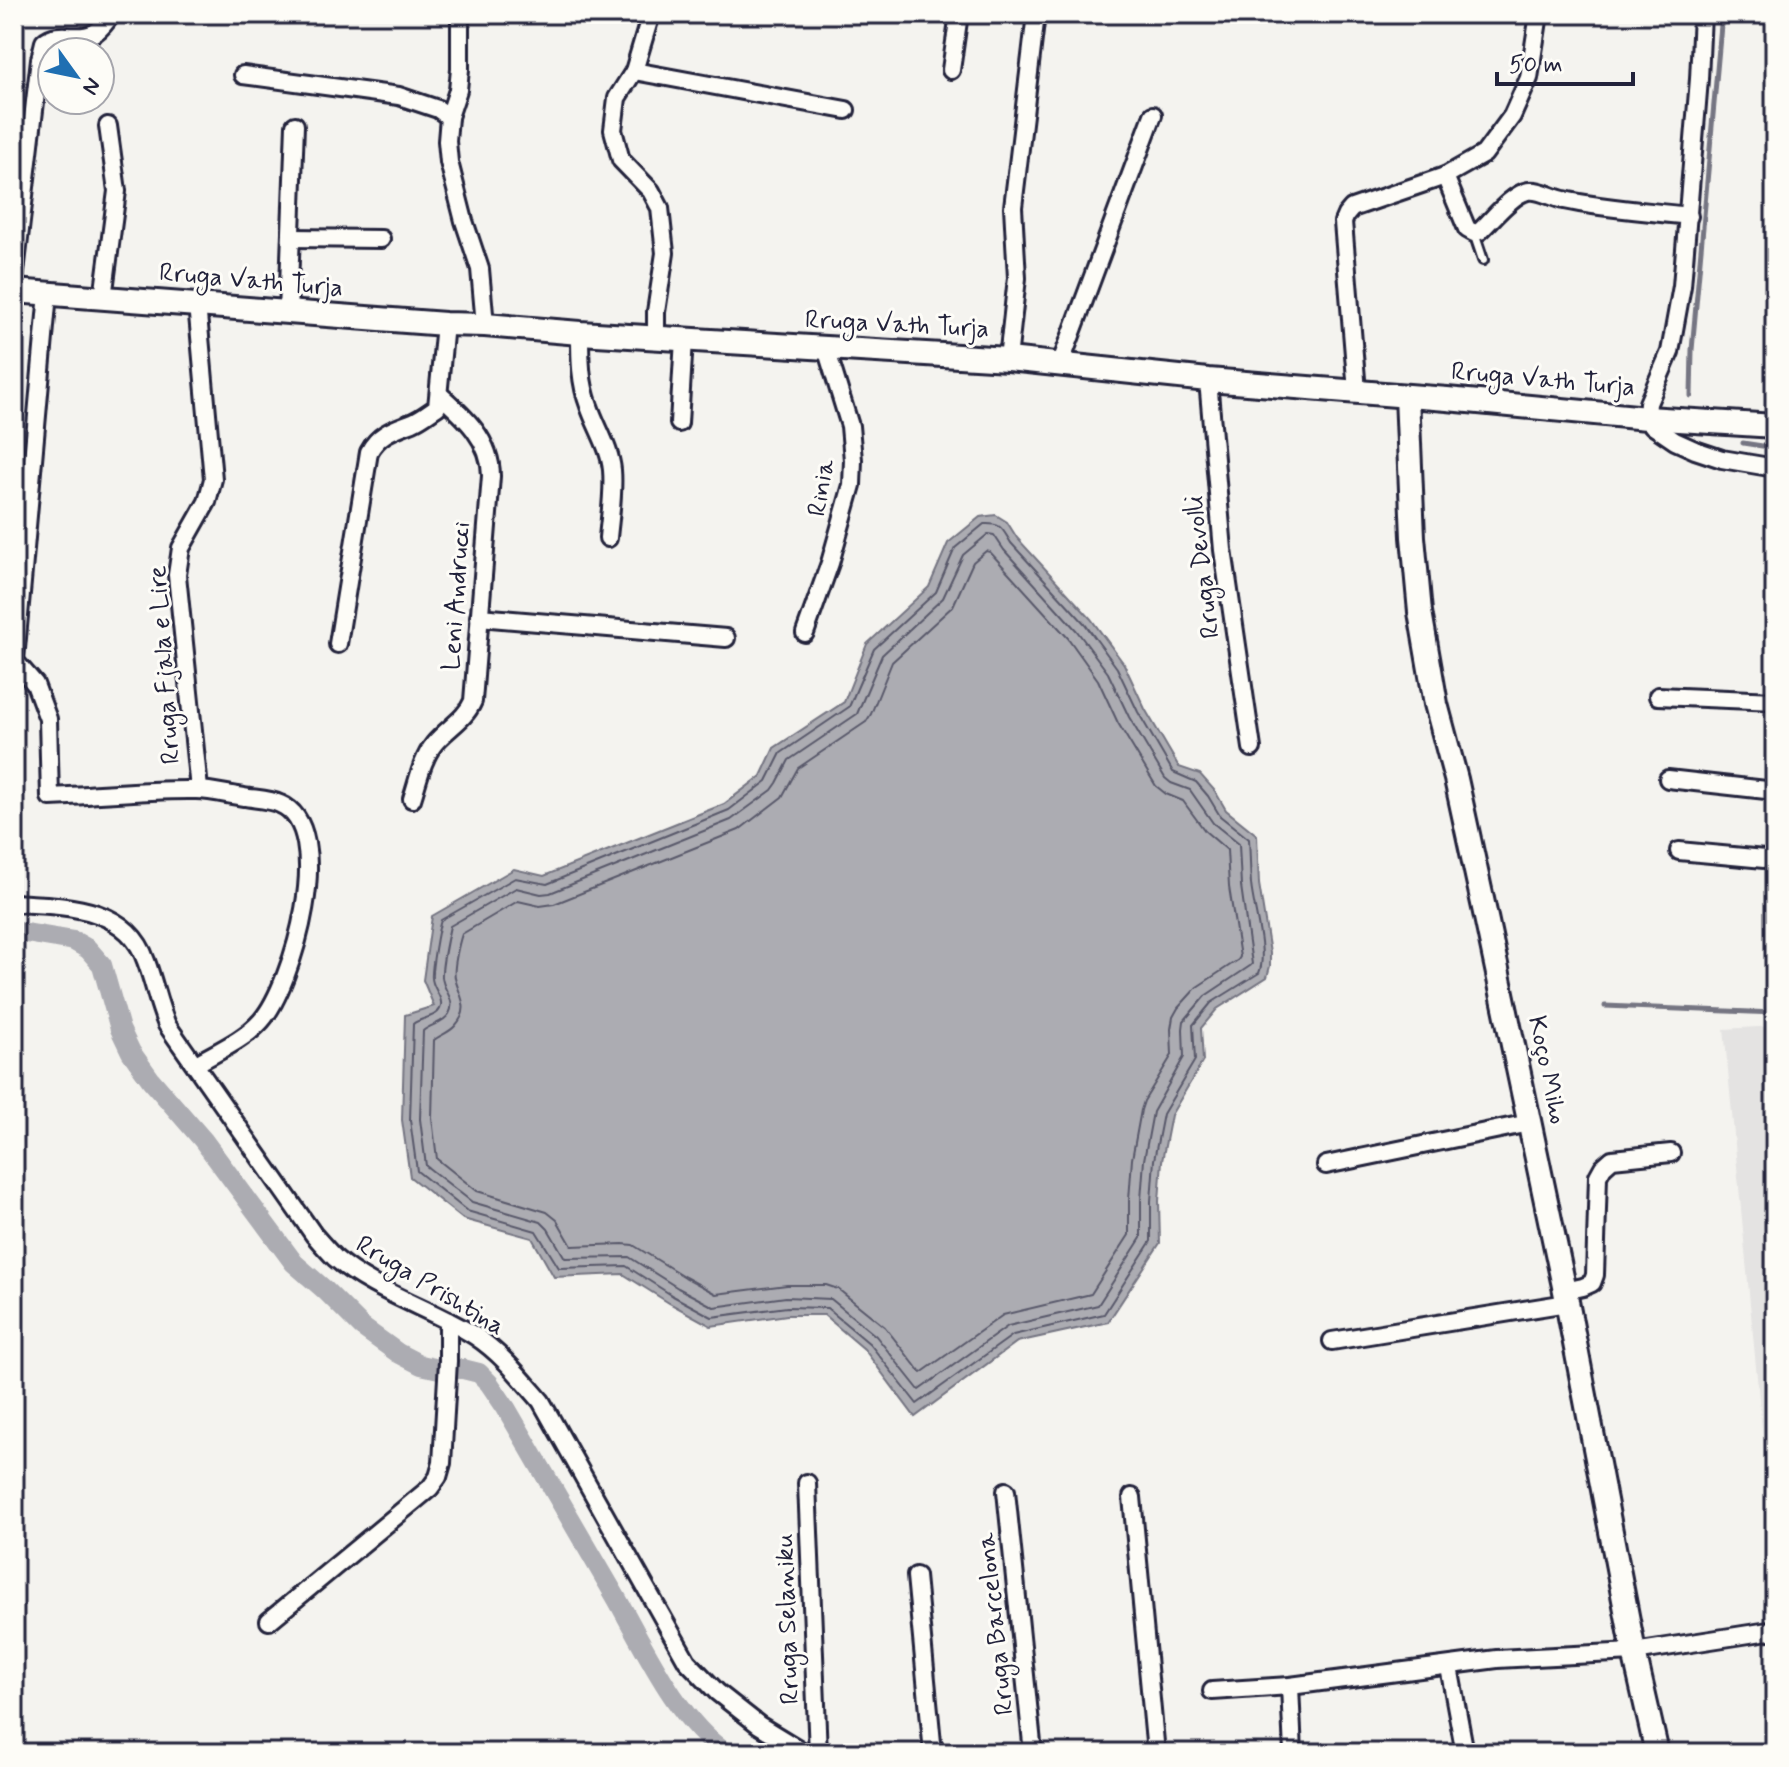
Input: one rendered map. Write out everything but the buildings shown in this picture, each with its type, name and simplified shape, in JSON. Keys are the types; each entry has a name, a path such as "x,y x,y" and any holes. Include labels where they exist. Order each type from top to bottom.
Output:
{"street":[{"path":"14,281 44,42 55,36 97,33 112,14"},
{"path":"460,14 458,90 449,117 447,141 449,162 464,221 480,269 485,325"},
{"path":"651,14 634,71 617,98 613,130 621,160 651,191 660,208 665,253 656,312 656,336"},
{"path":"951,70 959,14"},
{"path":"1008,359 1017,278 1013,207 1036,14"},
{"path":"1357,391 1343,222 1346,215 1352,208 1445,176 1484,154 1512,116 1529,78 1539,14"},
{"path":"1702,14 1682,286 1670,352 1648,403 1647,418 1664,434 1695,450 1722,459 1775,468"},
{"path":"634,71 846,110"},
{"path":"243,75 399,96 438,109 449,117"},
{"path":"1060,365 1153,115"},
{"path":"288,313 295,125"},
{"path":"103,298 117,191 108,126"},
{"path":"1445,176 1467,229 1474,233 1480,231 1512,199 1527,191 1586,204 1689,216"},
{"path":"291,238 381,239"},
{"name":"Rruga Vath Turja","path":"14,291 445,324 1008,359 1208,380 1775,426"},
{"path":"48,293 14,660 35,684 48,719 50,797 199,789 280,803 296,815 305,836 309,862 306,893 291,964 276,997 262,1020 239,1040 196,1064"},
{"name":"Rruga Fjala e Lire","path":"197,304 213,479 207,502 181,548 177,575 199,789"},
{"path":"338,644 369,452 373,444 388,432 415,421 437,407 445,324"},
{"path":"580,333 580,373 612,468 608,538"},
{"path":"679,423 684,339"},
{"name":"Rinia","path":"805,633 830,563 852,485 850,426 826,348"},
{"name":"Rruga Devolli","path":"1208,380 1223,550 1252,748"},
{"name":"Leni Andrucci","path":"412,799 429,750 469,711 473,701 491,466 476,431 465,416 439,394"},
{"name":"Koço Miho","path":"1407,396 1413,537 1420,612 1436,704 1472,850 1657,1753"},
{"path":"479,617 726,638"},
{"path":"1658,696 1775,701"},
{"path":"1668,779 1775,791"},
{"path":"1679,851 1775,860"},
{"name":"Rruga Prishtina","path":"14,903 72,907 96,913 132,935 145,958 167,1025 314,1235 336,1259 364,1278 475,1336 496,1352 541,1401 687,1661 717,1692 759,1725 805,1753"},
{"path":"1326,1165 1529,1123"},
{"path":"1332,1341 1566,1297 1592,1283 1595,1275 1598,1176 1603,1167 1612,1159 1671,1153"},
{"path":"269,1621 430,1488 438,1477 442,1463 448,1321"},
{"name":"Rruga Selaniku","path":"807,1483 818,1753"},
{"name":"Rruga Barcelona","path":"1006,1491 1033,1753"},
{"path":"1132,1497 1156,1753"},
{"path":"916,1576 933,1753"},
{"path":"1212,1691 1290,1686 1497,1659 1634,1652 1775,1630"},
{"path":"1449,1667 1465,1753"},
{"path":"1290,1686 1293,1753"}],"lane":[{"path":"1474,233 1483,260"}],"shaded area":[{"path":"1775,1026 1775,1548 1724,1029"}],"water":[{"path":"996,515 1007,522 1017,538 1091,619 1124,664 1145,709 1179,767 1200,774 1226,810 1257,835 1259,884 1270,966 1267,977 1217,1009 1201,1028 1203,1061 1171,1115 1162,1161 1160,1243 1108,1322 1017,1342 915,1417 864,1349 824,1315 787,1315 711,1326 623,1274 554,1277 532,1238 463,1219 410,1177 402,1120 405,1015 434,1006 423,980 432,916 514,869 544,876 724,804 761,776 774,748 844,702 867,644 929,587 948,543 980,517"}],"waterway":[{"path":"1691,396 1692,350 1722,14"},
{"path":"1743,443 1775,448"},
{"path":"14,931 74,941 88,949 102,965 120,1029 131,1052 203,1140 294,1263 362,1327 398,1353 421,1365 479,1373 489,1383 664,1683 693,1722 726,1753"},
{"path":"1605,1006 1775,1013"}]}
